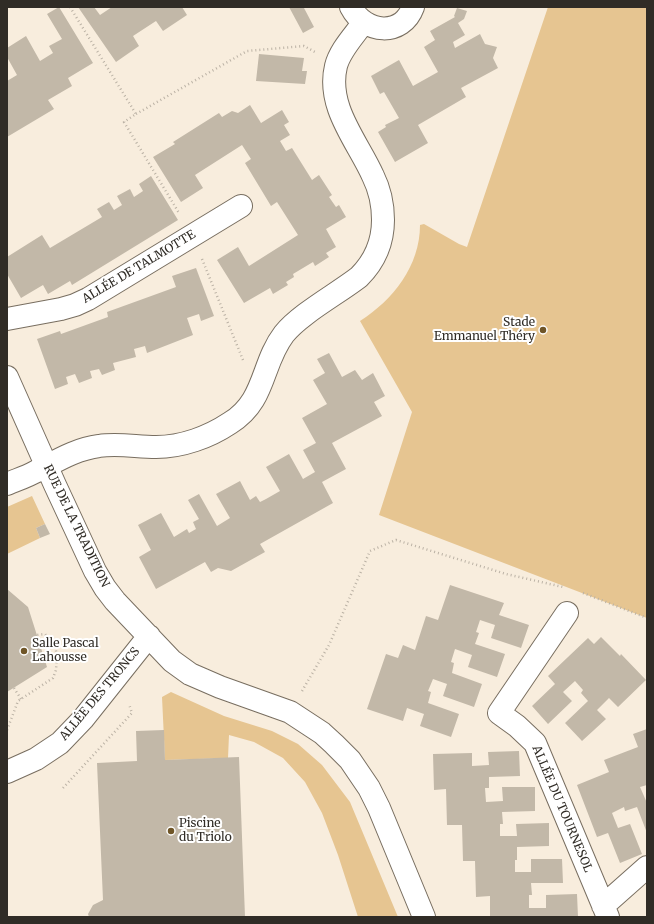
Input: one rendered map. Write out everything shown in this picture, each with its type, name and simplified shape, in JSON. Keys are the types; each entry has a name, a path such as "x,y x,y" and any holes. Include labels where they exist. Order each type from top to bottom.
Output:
{"street":[{"path":"7,484 69,454 99,446 158,447 189,442 202,438 235,420 249,407 257,395 277,345 284,334 294,323 359,277 368,268 380,244 383,230 383,212 374,177 339,110 335,94 334,81 336,66 357,15 376,28 389,28 402,22 411,12 413,7"},
{"name":"ALLÉE DE TALMOTTE","path":"7,319 61,309 88,299 241,206"},
{"name":"RUE DE LA TRADITION","path":"7,377 95,571 115,601 172,660 190,674 214,685 290,712 322,733 350,760 363,778 379,808 424,917"},
{"name":"ALLÉE DU TOURNESOL","path":"567,613 499,713 518,726 535,743 606,911"},
{"name":"ALLÉE DES TRONCS","path":"7,772 36,759 60,743 83,719 149,636"},
{"path":"606,911 647,867"}],"path":[{"path":"70,7 136,114"},
{"path":"257,395 193,236 124,122 247,50 304,46 336,66"},
{"path":"290,712 329,645 370,551 396,540 506,574 566,588"},
{"path":"581,592 647,618"},
{"path":"7,730 18,701 53,678 56,670 58,656 55,646 45,634 37,635"},
{"path":"14,688 21,699"}],"shaded area":[{"name":"Stade Emmanuel Théry","path":"548,7 647,7 647,618 379,515 412,412 360,321 383,303 410,268 419,240 420,225 424,224 467,247"},
{"path":"32,496 45,524 36,528 40,538 7,554 7,507"},
{"path":"171,692 224,716 272,731 298,744 322,765 350,802 398,917 358,917 338,855 322,813 305,782 283,758 254,742 229,735 228,758 165,760 162,697"}],"building":[{"path":"59,7 93,63 68,78 72,86 48,100 54,109 7,137 7,81 17,75 7,57 7,48 26,36 40,61 53,53 49,46 62,39 47,14"},
{"path":"78,7 94,7 100,15 112,7 182,7 187,15 163,31 156,21 133,36 139,46 116,62"},
{"path":"289,7 307,7 304,8 314,27 303,33"},
{"path":"457,8 467,11 464,19 458,23 465,35 453,42 455,48 480,34 485,44 497,47 493,58 498,68 461,88 466,97 418,125 428,143 395,162 378,132 386,127 385,125 399,118 384,92 380,94 371,76 399,60 413,86 438,72 424,47 435,40 430,31 455,17"},
{"path":"259,54 304,58 302,71 307,71 305,84 256,81"},
{"path":"250,105 261,123 282,110 289,122 284,125 290,135 280,141 286,151 292,148 312,180 319,175 332,195 329,197 336,207 339,205 346,217 326,229 336,247 326,253 329,257 315,266 313,262 293,274 294,277 286,282 288,285 273,294 270,288 244,303 217,260 238,247 249,266 298,235 277,202 271,206 245,163 251,159 242,145 195,175 203,188 181,202 153,157 175,144 173,142 219,113 222,117 232,111 238,113"},
{"path":"151,176 178,220 72,285 70,281 48,294 43,285 21,298 7,274 7,257 42,235 50,248 102,217 97,209 109,202 114,210 122,205 117,196 130,189 134,197 143,191 139,184"},
{"path":"196,268 214,316 201,321 199,314 187,318 193,335 147,353 145,346 134,349 136,357 113,363 115,370 102,375 99,369 90,371 92,378 79,383 75,374 66,377 68,384 55,389 37,339 60,331 61,334 108,317 107,312 176,287 172,276"},
{"path":"329,353 342,377 355,370 362,380 373,373 385,396 374,402 382,416 332,443 346,469 322,482 333,503 260,544 265,552 231,571 218,568 211,572 205,562 156,589 139,557 151,550 138,525 161,513 174,537 187,529 189,533 196,529 193,522 199,519 188,500 199,494 217,526 230,518 216,494 240,481 250,500 256,496 260,502 266,499 280,491 266,467 289,454 303,479 315,472 303,450 316,443 302,418 327,404 313,380 325,373 317,359"},
{"path":"45,524 50,534 40,538 36,528"},
{"path":"450,585 504,603 499,615 529,625 521,648 491,638 495,625 480,620 476,632 479,633 475,644 505,654 497,677 468,667 472,655 455,649 451,662 454,663 452,673 482,684 474,707 443,696 447,684 433,679 428,691 431,692 428,703 459,714 451,737 420,726 424,714 407,708 403,721 367,709 386,654 398,658 403,645 415,650 426,616 438,620"},
{"name":"Salle Pascal Lahousse","path":"7,589 28,607 47,667 7,692"},
{"path":"601,637 620,656 621,654 646,680 618,707 609,698 597,710 606,719 582,741 565,723 588,701 581,693 583,690 575,681 563,692 572,701 548,724 532,706 555,684 548,676 588,638 594,644"},
{"path":"647,729 647,785 640,787 647,803 647,833 637,807 625,811 624,807 612,813 618,828 630,824 642,854 620,863 608,833 597,837 577,785 609,772 604,760 638,747 633,734"},
{"name":"Piscine du Triolo","path":"164,730 165,760 239,757 245,917 89,917 88,914 93,905 103,900 97,763 137,761 136,731"},
{"path":"519,751 520,776 489,777 489,788 485,788 486,802 503,801 502,787 535,787 535,811 502,812 503,824 500,824 500,836 517,836 516,824 549,823 549,846 517,847 515,872 531,872 531,859 562,859 563,883 531,883 532,895 529,895 529,908 546,908 546,895 577,894 578,917 490,917 490,896 476,897 475,861 463,861 462,825 447,825 446,789 434,790 433,754 472,753 472,766 489,765 488,752"}],"place":[{"name":"Stade Emmanuel Théry","path":"543,330"},
{"name":"Salle Pascal Lahousse","path":"24,651"},
{"name":"Piscine du Triolo","path":"171,831"}]}
